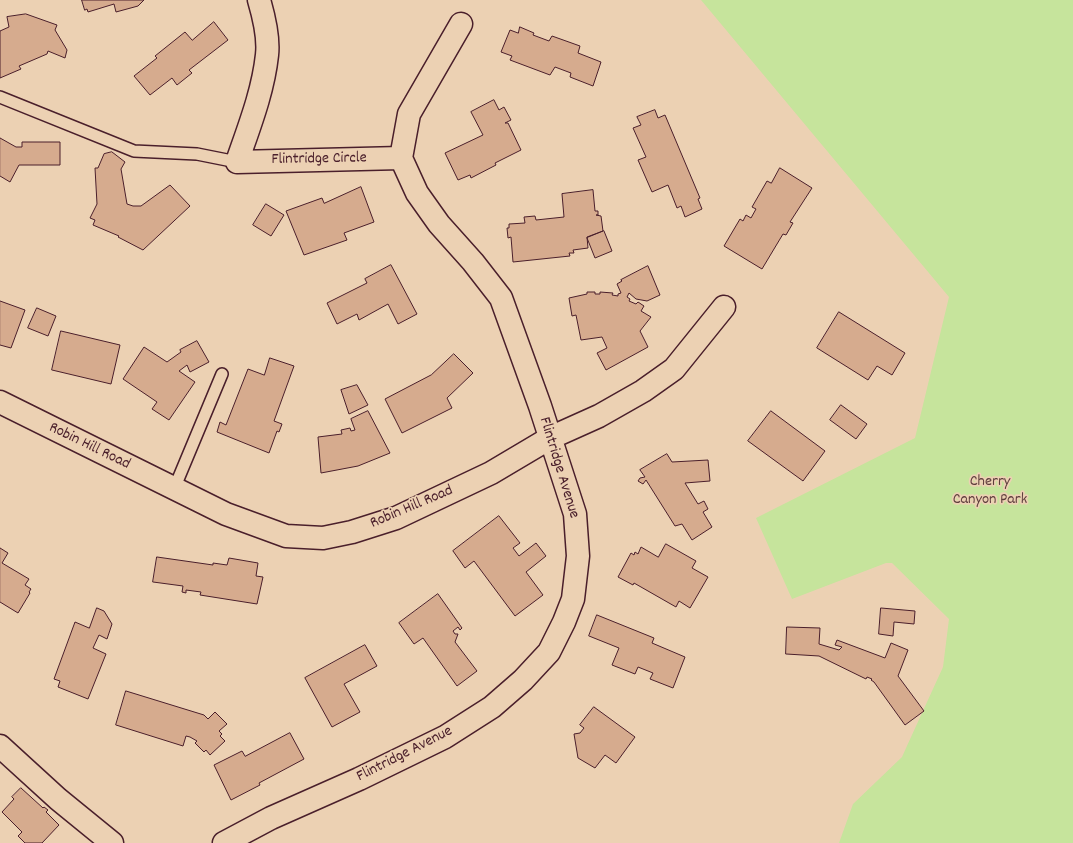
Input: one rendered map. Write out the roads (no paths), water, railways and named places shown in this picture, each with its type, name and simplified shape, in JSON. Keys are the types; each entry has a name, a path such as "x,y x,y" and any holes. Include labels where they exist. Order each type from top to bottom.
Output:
{"street":[{"path":"237,162 257,104 267,54 264,17 259,0"},
{"path":"401,158 409,114 461,24"},
{"name":"Flintridge Circle","path":"237,162 401,158"},
{"name":"Flintridge Avenue","path":"224,843 271,818 359,779 445,737 492,706 523,680 549,652 564,622 573,599 578,556 575,514 501,298 426,206 417,193 401,158"},
{"name":"Robin Hill Road","path":"0,402 226,514 286,536 323,538 352,532 396,518 491,473 550,438 599,416 643,391 674,369 724,307"},
{"path":"0,746 58,799 112,843"}],"lane":[{"path":"0,97 134,150 197,154 237,162"},
{"path":"174,489 222,374"}],"park label":[{"name":"Cherry Canyon Park","path":"990,492"}]}
